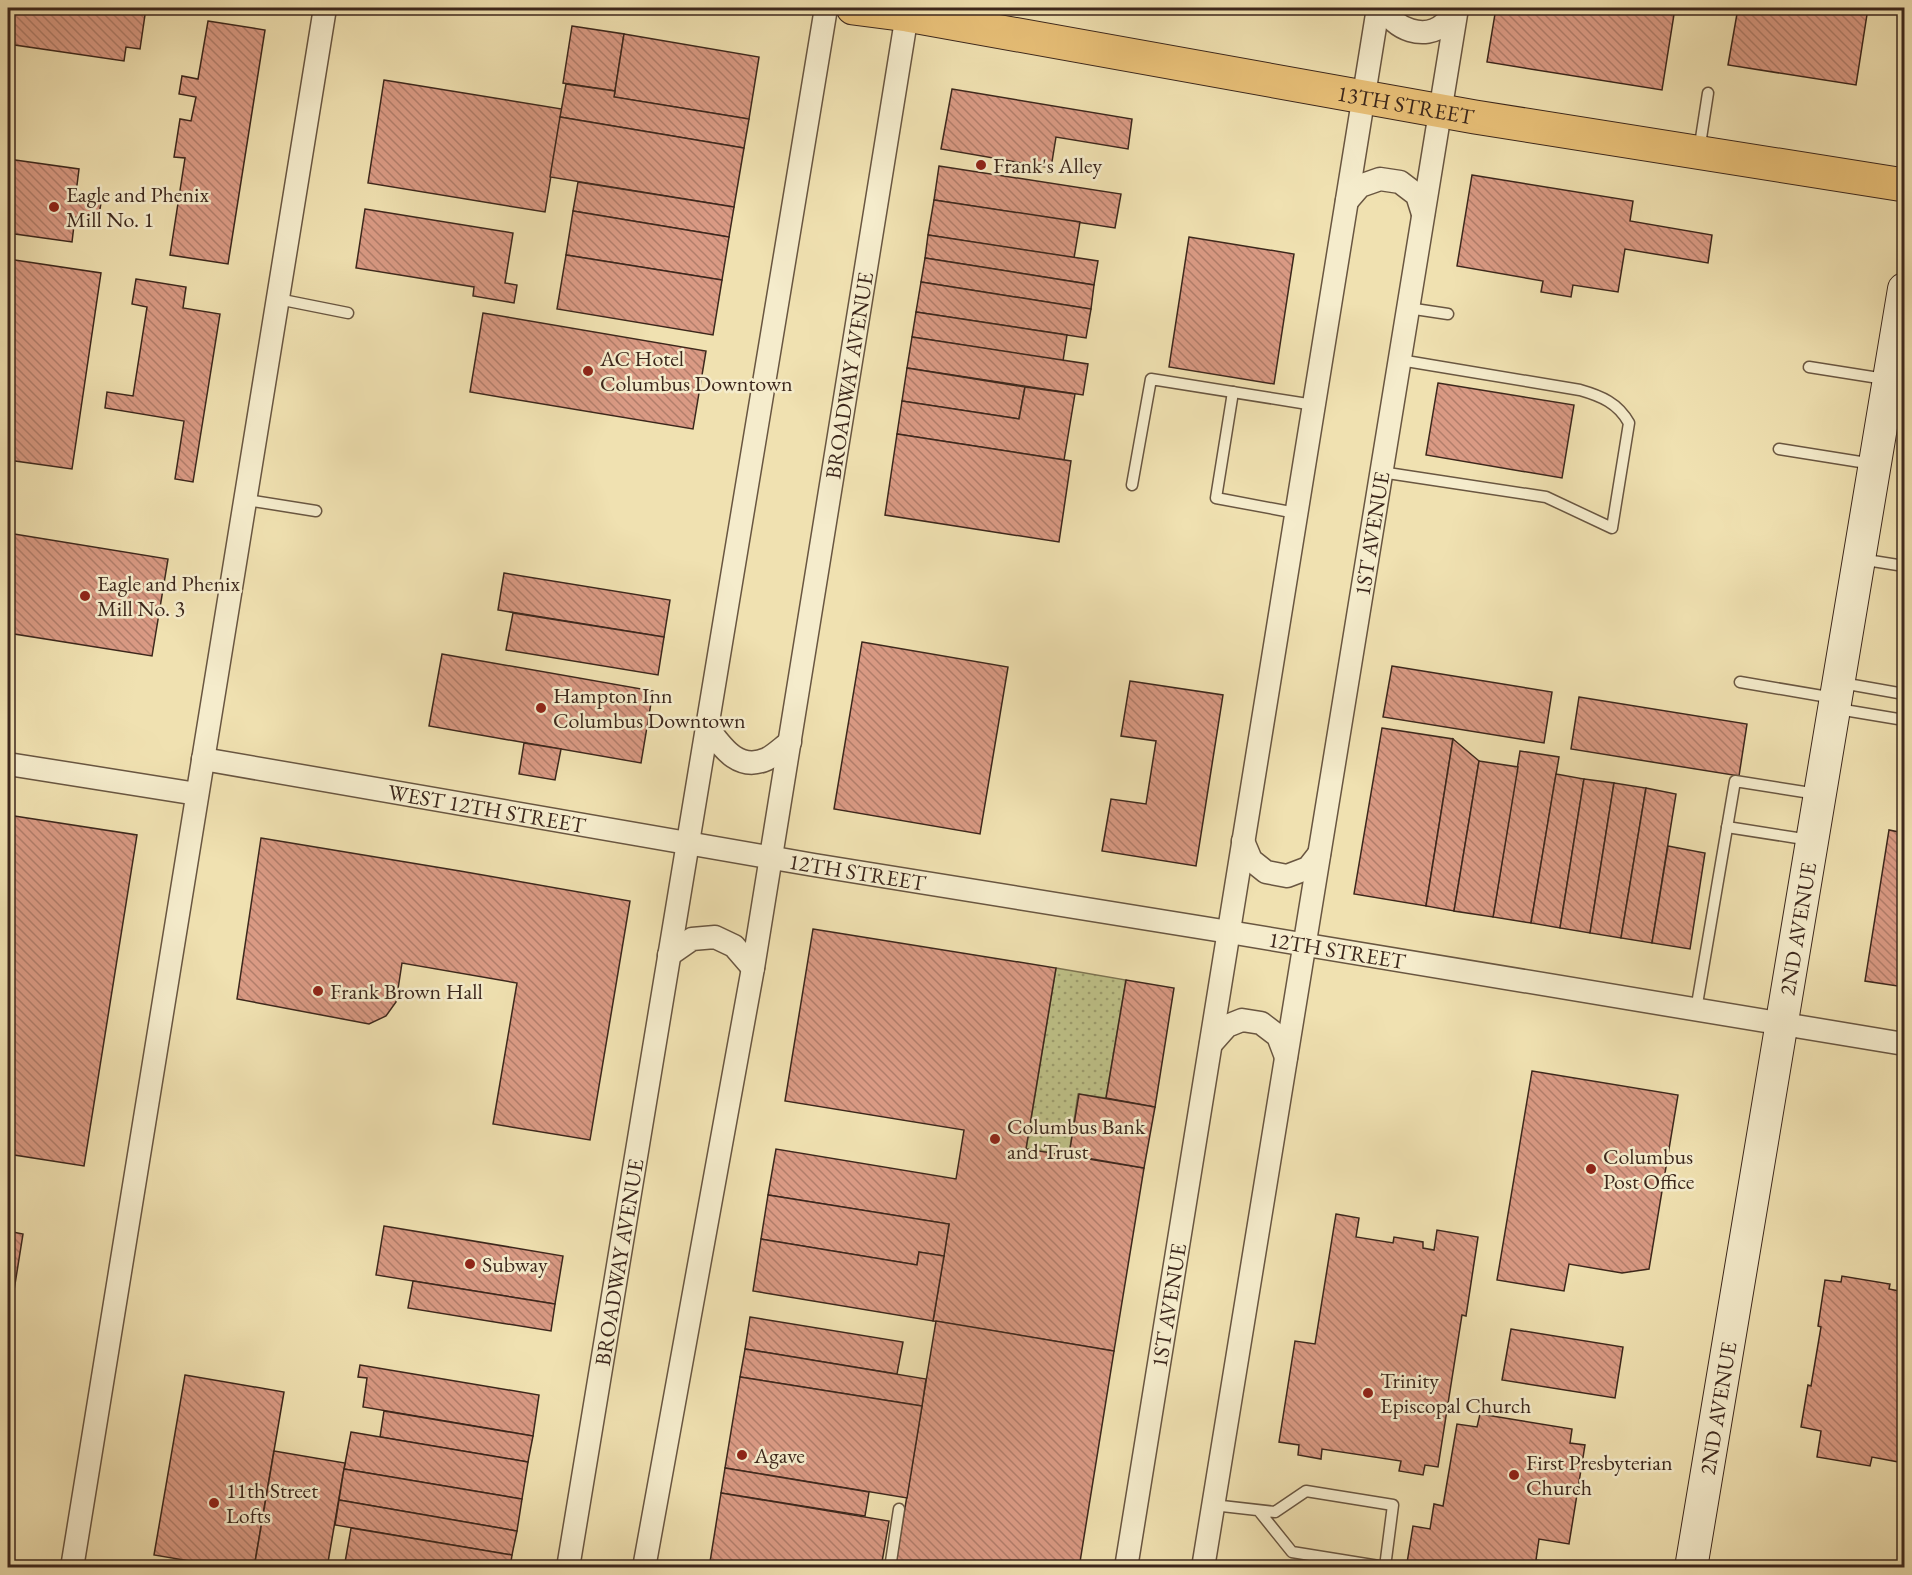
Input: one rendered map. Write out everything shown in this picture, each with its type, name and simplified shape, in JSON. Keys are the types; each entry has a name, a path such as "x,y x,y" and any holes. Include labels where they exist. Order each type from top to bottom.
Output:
{"main road":[{"name":"13TH STREET","path":"853,8 908,11 1440,111 1905,185"},
{"name":"2ND AVENUE","path":"1691,1568 1859,559 1890,395 1905,289"}],"street":[{"path":"72,1568 325,8"},
{"name":"BROADWAY AVENUE","path":"568,1567 826,8"},
{"name":"1ST AVENUE","path":"1126,1568 1378,8"},
{"name":"1ST AVENUE","path":"1385,8 1388,17 1403,29 1425,32 1443,26 1457,9"},
{"name":"1ST AVENUE","path":"1203,1568 1457,9"},
{"name":"BROADWAY AVENUE","path":"644,1568 753,968 908,11"},
{"path":"1347,201 1360,186 1380,179 1400,182 1417,195 1424,214"},
{"path":"707,727 724,751 745,762 767,759 790,742"},
{"name":"WEST 12TH STREET","path":"203,759 771,858"},
{"path":"8,764 197,794"},
{"path":"1244,840 1251,860 1266,872 1287,876 1308,868 1319,854"},
{"name":"12TH STREET","path":"771,858 1905,1044"},
{"path":"669,955 692,939 715,937 734,946 753,968"},
{"path":"1210,1044 1227,1026 1242,1020 1261,1023 1278,1036 1286,1057"}],"lane":[{"path":"1699,154 1708,93"},
{"path":"278,299 348,313"},
{"path":"1408,308 1448,314"},
{"path":"1382,472 1546,497 1612,528 1629,423 1624,413 1603,397 1580,390 1400,360"},
{"path":"1809,367 1890,395"},
{"path":"1132,485 1151,379 1314,405"},
{"path":"1233,392 1216,498 1296,513"},
{"path":"1779,448 1875,465"},
{"path":"247,500 316,511"},
{"path":"1859,559 1905,566"},
{"path":"1740,682 1836,697 1905,720"},
{"path":"1836,697 1905,694"},
{"path":"1696,1010 1735,782 1820,794"},
{"path":"1727,827 1812,841"},
{"path":"1213,1504 1275,1512 1306,1491 1393,1505 1385,1567 1292,1552 1259,1511"},
{"path":"890,1568 899,1509"}],"green space":[{"path":"1056,968 1126,980 1106,1098 1078,1094 1069,1155 1026,1149"}],"building":[{"path":"8,8 146,8 140,49 126,47 124,61 8,44"},
{"path":"1496,8 1675,8 1662,90 1487,62"},
{"path":"1738,8 1868,8 1856,85 1728,65"},
{"path":"208,21 265,30 228,264 170,255 185,158 174,157 180,119 191,121 196,97 179,94 182,76 198,79"},
{"path":"572,26 624,34 615,91 563,83"},
{"path":"624,34 759,57 749,119 614,97"},
{"path":"384,80 562,109 545,212 368,183"},
{"path":"566,84 615,91 614,97 749,119 744,148 560,117"},
{"path":"952,89 1132,119 1128,149 1056,137 1051,168 941,149"},
{"path":"560,117 744,148 734,207 550,177"},
{"name":"Eagle and Phenix Mill No. 1","path":"8,159 79,169 76,193 102,197 98,221 75,217 72,242 8,233"},
{"path":"939,166 1121,194 1115,228 934,200"},
{"path":"1472,175 1633,201 1630,221 1712,235 1708,263 1625,249 1618,292 1573,285 1571,297 1541,292 1543,281 1457,266"},
{"path":"578,182 734,207 729,237 573,211"},
{"path":"934,200 1080,222 1074,258 928,235"},
{"path":"365,209 513,233 505,283 517,285 514,303 473,296 474,287 356,268"},
{"path":"573,211 729,237 722,280 566,255"},
{"path":"928,235 1098,261 1094,285 925,258"},
{"path":"1189,237 1294,254 1274,384 1169,367"},
{"path":"566,255 722,280 713,335 557,309"},
{"path":"925,258 1094,285 1091,309 921,282"},
{"path":"8,259 101,273 72,469 8,460"},
{"path":"136,279 186,287 183,308 220,314 193,482 175,479 184,421 105,408 107,392 133,396 147,307 132,304"},
{"path":"921,282 1091,309 1086,338 916,312"},
{"path":"916,312 1067,335 1063,361 912,337"},
{"name":"AC Hotel Columbus Downtown","path":"483,313 706,351 693,429 470,392"},
{"path":"912,337 1088,364 1083,395 907,368"},
{"path":"907,368 1025,387 1019,419 902,401"},
{"path":"1438,383 1574,405 1562,478 1426,455"},
{"path":"1025,387 1075,394 1064,460 897,434 902,401 1019,419"},
{"path":"897,434 1071,461 1059,542 885,515"},
{"name":"Eagle and Phenix Mill No. 3","path":"8,533 168,559 152,656 8,633"},
{"path":"504,573 670,600 664,637 498,610"},
{"path":"513,613 664,637 658,675 506,650"},
{"path":"862,642 1008,667 980,834 834,809"},
{"name":"Hampton Inn Columbus Downtown","path":"442,654 653,691 641,763 429,726"},
{"path":"1392,666 1552,692 1544,743 1383,717"},
{"path":"1130,681 1223,695 1196,866 1102,851 1111,799 1146,804 1156,741 1121,736"},
{"path":"1579,697 1747,724 1739,776 1571,749"},
{"path":"1382,728 1453,739 1426,906 1354,894"},
{"path":"1453,739 1479,761 1454,911 1426,906"},
{"path":"524,743 561,749 555,780 519,774"},
{"path":"1520,751 1559,757 1531,923 1493,917"},
{"path":"1479,761 1518,767 1493,917 1454,911"},
{"path":"1556,774 1584,779 1560,928 1531,923"},
{"path":"1584,779 1614,783 1590,933 1560,928"},
{"path":"1614,783 1646,788 1621,938 1590,933"},
{"path":"1646,788 1676,794 1652,943 1621,938"},
{"path":"1904,800 1904,987 1865,981 1889,830 1899,832"},
{"path":"8,815 137,835 84,1166 8,1154"},
{"name":"Frank Brown Hall","path":"261,838 630,901 590,1140 493,1124 517,983 402,963 396,1002 386,1016 369,1024 237,999"},
{"path":"1668,846 1705,853 1690,949 1652,943"},
{"name":"Columbus Bank and Trust","path":"813,929 1056,968 1026,1149 1144,1168 1114,1351 933,1321 949,1224 768,1195 776,1149 956,1179 964,1130 785,1101"},
{"path":"1126,980 1174,988 1155,1107 1106,1098"},
{"name":"Columbus Post Office","path":"1532,1071 1678,1095 1649,1269 1622,1273 1569,1264 1564,1291 1497,1280"},
{"path":"1079,1094 1155,1107 1144,1168 1069,1155"},
{"path":"768,1195 949,1224 944,1256 919,1252 917,1265 761,1239"},
{"name":"Trinity Episcopal Church","path":"1336,1214 1359,1218 1356,1237 1393,1243 1394,1237 1423,1242 1423,1248 1434,1250 1437,1230 1478,1237 1466,1316 1462,1315 1438,1467 1425,1465 1423,1475 1399,1471 1401,1461 1322,1449 1321,1459 1298,1455 1299,1445 1279,1442 1295,1341 1315,1344"},
{"name":"Subway","path":"384,1226 563,1256 555,1304 376,1275"},
{"path":"8,1231 23,1234 8,1328"},
{"path":"761,1239 917,1265 919,1252 944,1256 933,1321 753,1291"},
{"path":"1902,1273 1904,1273 1904,1463 1872,1457 1870,1466 1817,1457 1821,1431 1801,1427 1821,1327 1818,1326 1825,1280 1841,1282 1842,1276 1890,1284 1889,1289 1899,1291"},
{"path":"413,1281 555,1304 551,1331 408,1308"},
{"path":"750,1317 903,1342 897,1374 745,1349"},
{"path":"936,1321 1114,1351 1079,1568 895,1568"},
{"path":"1511,1329 1623,1347 1615,1398 1502,1380"},
{"path":"745,1349 926,1379 922,1406 740,1377"},
{"path":"360,1365 539,1395 533,1436 363,1407 367,1378 358,1377"},
{"name":"11th Street Lofts","path":"185,1375 284,1392 254,1568 231,1568 154,1555"},
{"path":"740,1377 922,1406 907,1498 725,1468"},
{"path":"384,1411 533,1436 528,1462 380,1437"},
{"name":"First Presbyterian Church","path":"1480,1414 1572,1429 1570,1443 1585,1445 1569,1544 1539,1539 1536,1560 1582,1568 1422,1568 1422,1566 1407,1563 1413,1526 1430,1529 1434,1504 1443,1506 1457,1424 1477,1427"},
{"path":"351,1432 528,1462 522,1499 344,1469"},
{"name":"11th Street Lofts","path":"274,1451 345,1463 327,1568 254,1568"},
{"path":"725,1468 869,1492 865,1516 721,1493"},
{"path":"344,1469 522,1499 517,1531 339,1500"},
{"path":"721,1493 889,1521 881,1568 744,1568 710,1562"},
{"path":"339,1500 517,1531 512,1555 335,1525"},
{"path":"351,1528 512,1555 510,1568 344,1568"},
{"path":"710,1562 744,1568 709,1568"}],"place":[{"name":"Frank's Alley","path":"981,165"},
{"name":"Eagle and Phenix Mill No. 1","path":"54,207"},
{"name":"AC Hotel Columbus Downtown","path":"588,371"},
{"name":"Eagle and Phenix Mill No. 3","path":"85,596"},
{"name":"Hampton Inn Columbus Downtown","path":"541,708"},
{"name":"Frank Brown Hall","path":"318,991"},
{"name":"Columbus Bank and Trust","path":"995,1139"},
{"name":"Columbus Post Office","path":"1591,1169"},
{"name":"Subway","path":"470,1264"},
{"name":"Trinity Episcopal Church","path":"1368,1393"},
{"name":"Agave","path":"742,1455"},
{"name":"First Presbyterian Church","path":"1514,1475"},
{"name":"11th Street Lofts","path":"214,1503"}]}
